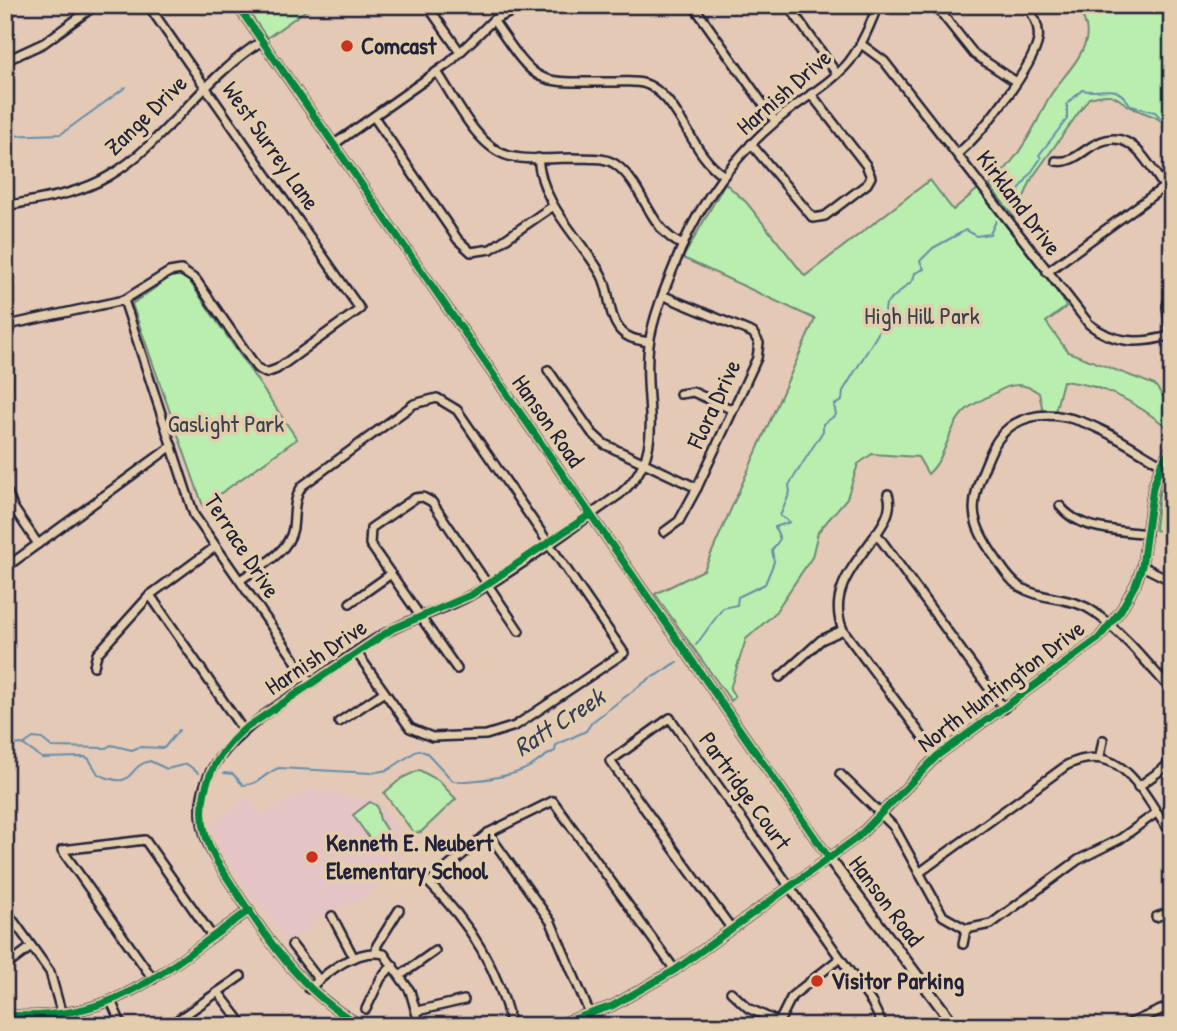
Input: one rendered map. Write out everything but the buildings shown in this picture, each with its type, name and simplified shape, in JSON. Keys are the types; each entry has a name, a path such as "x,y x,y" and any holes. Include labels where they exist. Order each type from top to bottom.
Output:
{"main road":[{"name":"Hanson Road","path":"829,858 955,1026"}],"street":[{"path":"5,61 44,43 96,5"},
{"name":"West Surrey Lane","path":"124,300 169,272 187,271 257,368 265,373 277,369 360,309 148,5"},
{"name":"Hanson Road","path":"237,5 829,858"},
{"path":"427,5 460,52"},
{"path":"334,145 437,72 493,20 527,5"},
{"path":"693,5 775,121"},
{"path":"788,5 837,74"},
{"name":"Harnish Drive","path":"250,910 210,850 202,814 204,788 211,768 223,750 243,730 392,629 458,602 488,585 628,488 645,464 651,432 647,369 649,342 683,245 723,175 775,121 837,74 861,44 878,5"},
{"path":"935,5 974,54 1015,81"},
{"path":"957,154 980,134 1038,41 1036,20 1026,5"},
{"path":"493,20 525,67 543,80 635,82 652,87 667,102 710,165 723,175"},
{"name":"Zange Drive","path":"5,206 67,194 110,175 131,160 234,59 262,41"},
{"name":"Kirkland Drive","path":"861,44 884,61 1083,318 1105,335 1138,342 1170,339"},
{"path":"437,72 488,143 508,155 603,159 616,165 664,231 683,245"},
{"path":"751,144 813,218 825,216 867,184 871,177 870,171 811,94"},
{"path":"374,117 461,244 471,252 491,249 553,206"},
{"path":"1056,161 1069,160 1099,140 1118,136 1129,142 1172,197"},
{"path":"538,158 542,184 553,206 601,274 615,323 630,338 649,342"},
{"path":"1047,272 1164,187"},
{"path":"1170,339 1167,306 1172,288"},
{"name":"Flora Drive","path":"664,296 738,326 757,338 757,358 731,409 697,488 679,521 664,532"},
{"path":"38,544 13,507 6,489 8,325 124,300"},
{"name":"Terrace Drive","path":"124,300 188,501 215,547 311,683"},
{"path":"548,370 597,439 697,488"},
{"path":"680,394 694,392 731,409"},
{"path":"240,580 285,547 293,528 294,504 302,486 414,404 437,398 457,410 624,653 515,726 486,735 459,737 432,737 416,733 357,653"},
{"path":"1161,464 1085,424 1059,416 1036,416 1011,426 998,438 974,491 976,527 1011,580 1031,593 1079,604 1138,649 1172,691"},
{"path":"5,568 172,446"},
{"name":"North Huntington Drive","path":"553,1026 591,1015 652,986 675,970 866,830 937,756 1086,650 1110,626 1133,591 1142,566 1153,487 1161,464 1172,447"},
{"path":"888,494 888,510 841,587 837,606 843,630 937,756"},
{"path":"457,669 370,544 371,528 415,498 423,496 432,502 519,631"},
{"path":"1060,506 1072,517 1100,528 1147,534"},
{"path":"876,533 1004,709"},
{"path":"94,666 97,654 150,595 215,547"},
{"path":"1142,566 1172,581"},
{"path":"350,603 391,574"},
{"path":"150,595 243,730"},
{"path":"780,677 821,640 843,630"},
{"path":"339,722 384,692"},
{"name":"Partridge Court","path":"731,928 610,761 670,719 872,1003 883,1026"},
{"path":"1100,756 1103,740"},
{"path":"919,873 1067,765 1100,756 1120,766 1172,835"},
{"path":"1138,787 1172,762"},
{"path":"840,774 881,813 899,836 943,916 966,929 991,925 1078,860 1120,839 1156,813"},
{"path":"511,1026 496,972 462,923 429,883 488,833 553,801 675,970"},
{"path":"488,833 551,922 595,1026"},
{"path":"153,979 62,850 145,840 212,936"},
{"path":"5,909 52,979 62,1015"},
{"path":"5,1015 62,1015 112,1003 153,979 250,910 309,989 344,1017 363,1026"},
{"path":"376,952 377,945 399,910"},
{"path":"1156,917 1172,911"},
{"path":"332,916 354,958"},
{"path":"963,944 966,929"},
{"path":"292,945 319,980"},
{"path":"10,963 31,947"},
{"path":"401,975 435,951"},
{"path":"309,989 354,958 376,952 384,954 401,975 417,1011 419,1026"},
{"path":"731,992 748,1008 778,1024 792,996 839,959"},
{"path":"366,1009 381,978 393,965"},
{"path":"169,1026 241,976"},
{"path":"218,992 244,1026"},
{"path":"417,1011 464,1000"},
{"path":"112,1003 122,1026"},
{"path":"1124,1026 1172,1005"}],"shaded area":[{"name":"Kenneth E. Neubert Elementary School","path":"310,788 377,802 409,844 378,887 360,901 325,914 288,943 232,868 219,846 212,825 248,797 262,815"}],"green space":[{"path":"244,5 313,5 267,38"},
{"path":"1075,5 1172,5 1172,132 1158,119 1111,95 1089,98 1032,178 1015,218 990,186 1022,148 1049,97 1083,49 1087,35 1086,26"},
{"name":"High Hill Park","path":"930,180 953,210 978,189 1063,300 1066,307 1046,322 1068,352 1155,385 1172,409 1172,431 1147,412 1108,391 1063,381 1055,412 1043,411 1039,393 1017,385 1001,390 969,407 955,425 940,459 928,474 918,457 872,454 858,464 847,498 818,532 812,557 774,614 746,639 730,689 735,697 731,701 655,594 704,570 815,319 683,258 725,183 746,202 805,276"},
{"name":"Gaslight Park","path":"175,274 188,279 297,439 203,506 132,304"},
{"path":"1172,462 1172,534 1155,530 1159,494"},
{"path":"419,770 438,780 456,799 421,832 414,833 384,793 402,778"},
{"path":"370,802 377,806 380,820 390,836 374,845 353,815"}],"waterway":[{"path":"5,136 61,134 126,87"},
{"name":"Ratt Creek","path":"1010,204 1020,194 1019,190 1041,158 1039,155 1067,119 1067,104 1082,90 1110,90 1120,93 1131,106 1155,112 1172,130"},
{"name":"Ratt Creek","path":"696,645 723,608 737,605 738,597 765,584 774,562 772,550 780,539 775,527 790,522 780,516 790,492 789,485 823,431 823,424 836,415 834,405 842,401 843,391 877,335 884,319 886,304 913,280 915,273 924,269 920,261 933,248 966,230 976,236 990,234 996,221"},
{"name":"Ratt Creek","path":"224,773 233,774 243,785 254,783 279,768 371,773 388,770 418,750 427,753 453,781 504,776 531,766 555,751 556,745 586,731 592,722 650,678 677,662"},
{"path":"23,745 33,738 42,739 52,747 106,748 111,745 132,750 139,747 164,748 179,730"},
{"name":"Ratt Creek","path":"5,746 22,744 42,758 85,757 98,774 110,779 125,779 142,764 150,761 167,769 187,764 198,773"}],"cycle path":[{"path":"237,5 829,858"},
{"path":"553,1026 612,1006 675,970 858,837 937,756 1098,639 1121,610 1136,583 1142,566 1153,487 1161,464 1172,447"},
{"path":"363,1026 339,1012 298,975 263,932 217,862 208,844 204,826 203,808 210,774 243,730 392,629 471,595 589,515"},
{"path":"5,1015 45,1015 79,1010 110,1001 138,988 250,910"}],"place":[{"name":"Comcast","path":"347,46"},
{"name":"Kenneth E. Neubert Elementary School","path":"312,857"},
{"name":"Visitor Parking","path":"817,981"}]}
